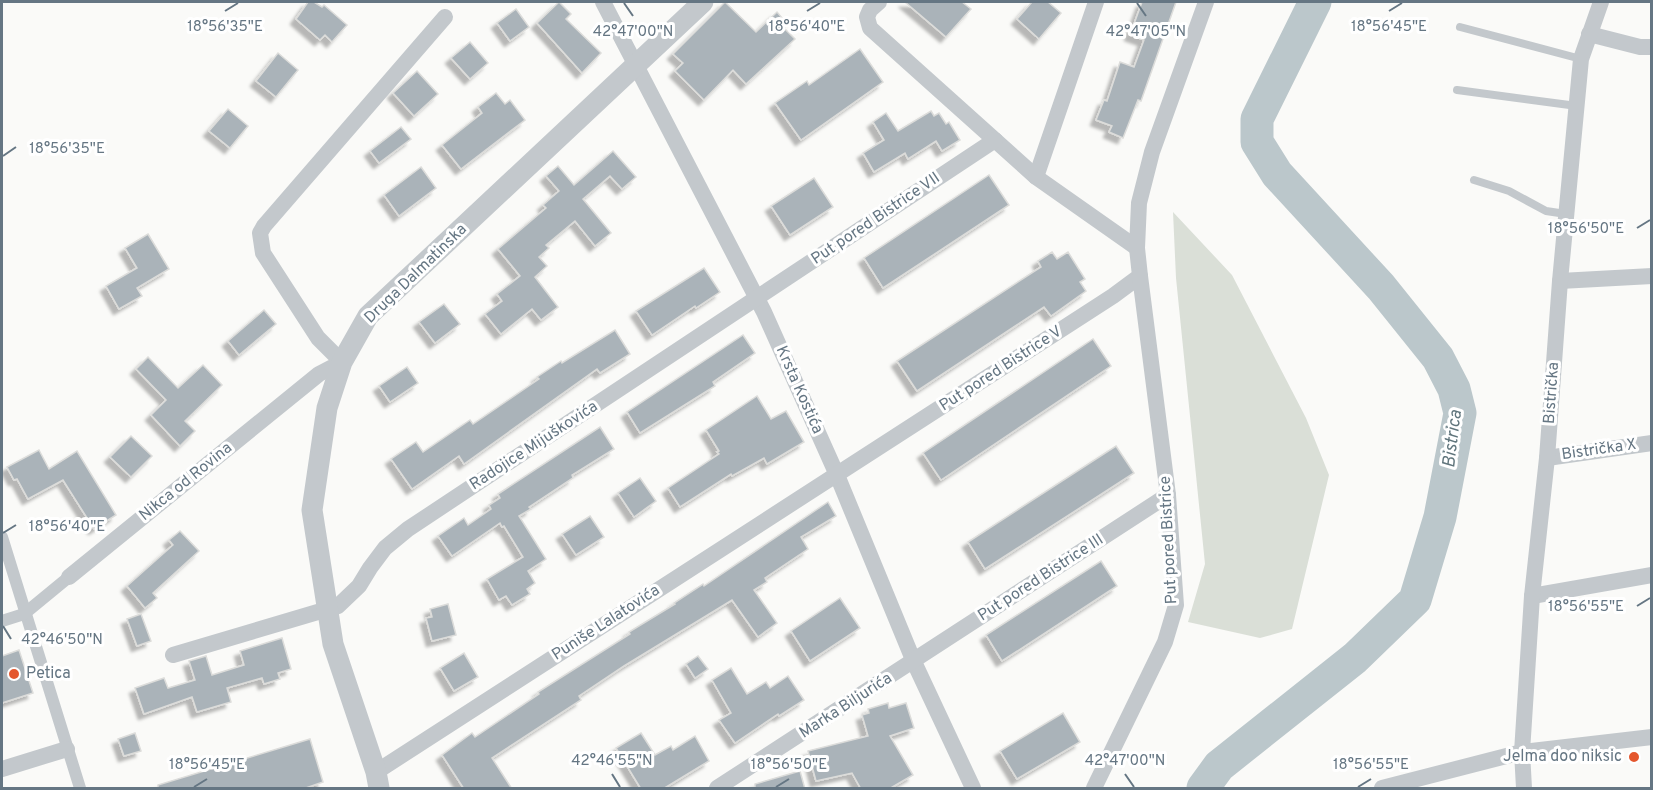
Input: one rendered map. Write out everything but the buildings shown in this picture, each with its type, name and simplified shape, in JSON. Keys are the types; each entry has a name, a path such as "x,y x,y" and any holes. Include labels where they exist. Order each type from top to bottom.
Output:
{"street":[{"name":"Krsta Kostića","path":"603,2 758,298 837,475 914,662 973,789"},
{"name":"Druga Dalmatinska","path":"378,780 333,644 312,510 327,408 342,362 368,316 704,2"},
{"path":"879,2 870,10 867,17 870,28 1036,177 1137,248"},
{"path":"1036,177 1096,2"},
{"path":"1140,276 1137,248 1139,203 1152,152 1206,2"},
{"name":"Bistrička","path":"1524,789 1522,752 1532,596 1547,458 1576,106 1581,59 1601,2"},
{"path":"342,362 318,338 263,253 260,233 446,17"},
{"path":"1589,34 1640,47 1652,47"},
{"name":"Put pored Bistrice VII","path":"758,298 995,140"},
{"name":"Put pored Bistrice V","path":"837,475 1140,276"},
{"name":"Put pored Bistrice","path":"1094,789 1165,642 1176,605 1168,495 1140,276"},
{"path":"1560,281 1652,276"},
{"name":"Radojice Mijuškovića","path":"173,655 328,611 348,600 385,548 408,529 758,298"},
{"name":"Nikca od Rovina","path":"2,621 24,614 319,374 342,362"},
{"name":"Bistrička X","path":"1547,458 1652,443"},
{"name":"Puniše Lalatovića","path":"378,780 837,475"},
{"name":"Put pored Bistrice III","path":"914,662 1168,495"},
{"path":"2,537 80,789"},
{"path":"1532,596 1652,575"},
{"name":"Marka Biljurića","path":"717,789 914,662"},
{"path":"1382,789 1522,752 1652,737"},
{"path":"2,769 67,749"}],"lane":[{"path":"1460,27 1581,59"},
{"path":"1457,90 1576,106"},
{"path":"1474,180 1509,191 1546,211 1566,214"}],"shaded area":[{"path":"1173,212 1232,275 1306,418 1329,475 1292,629 1260,638 1188,622 1205,564 1176,278"}],"waterway":[{"name":"Bistrica","path":"1203,788 1219,766 1355,658 1415,600 1440,517 1460,413 1454,389 1438,358 1381,287 1277,174 1257,142 1257,119 1315,2"}],"place":[{"name":"Petica","path":"14,674"},
{"name":"Jelma doo niksic","path":"1634,757"}]}
